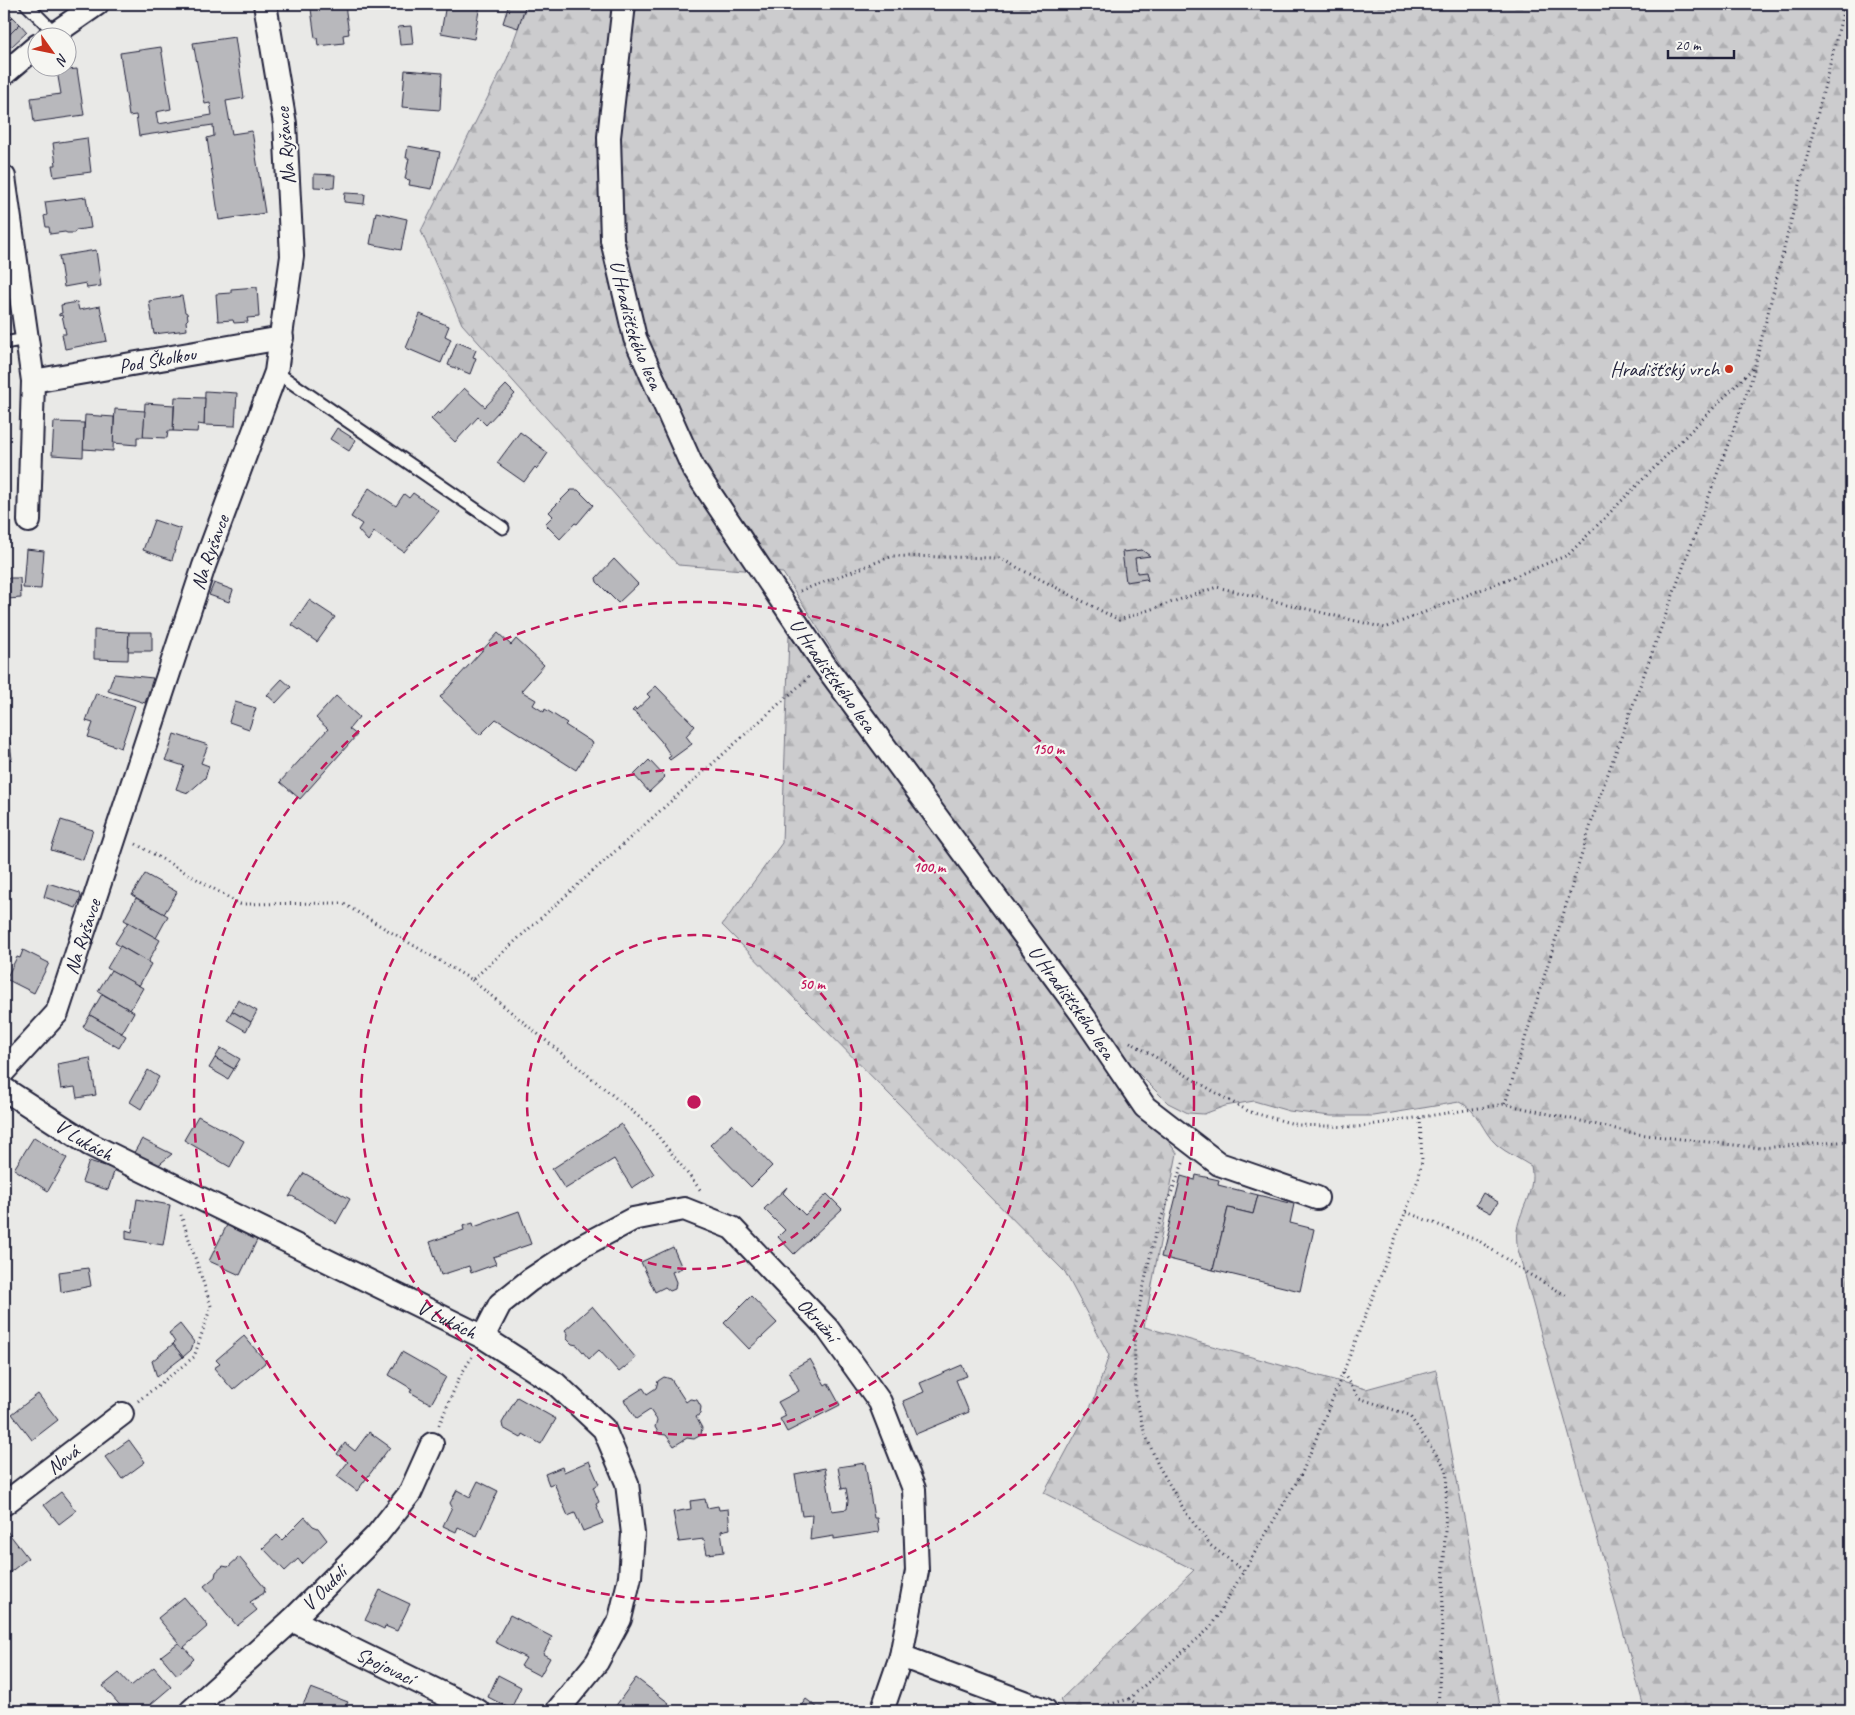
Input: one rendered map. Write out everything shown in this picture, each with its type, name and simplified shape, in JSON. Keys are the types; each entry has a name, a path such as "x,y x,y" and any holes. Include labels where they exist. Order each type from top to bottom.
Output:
{"street":[{"path":"62,28 96,4"},
{"name":"Na Ryšavce","path":"4,1071 57,1013 204,566 276,372 292,256 285,124 265,4"},
{"name":"U Hradišťského lesa","path":"624,4 608,137 612,240 635,338 693,468 824,664 1082,1014 1145,1107 1219,1164 1317,1198"},
{"path":"4,74 28,54"},
{"path":"4,177 33,381 29,521"},
{"name":"Pod Školkou","path":"33,381 282,338"},
{"name":"V Lukách","path":"4,1089 89,1144 483,1337 556,1384 604,1429 626,1483 633,1534 630,1577 620,1619 597,1662 557,1711"},
{"name":"Okružní","path":"483,1337 500,1304 530,1280 582,1246 633,1219 684,1209 732,1228 833,1335 880,1402 914,1488 917,1571 901,1656 882,1711"},
{"name":"Nová","path":"4,1504 122,1414"},
{"name":"V Oudolí","path":"191,1711 292,1620 376,1536 410,1493 432,1444"},
{"name":"Spojovací","path":"292,1620 478,1711"},
{"path":"901,1656 1045,1710"}],"lane":[{"path":"26,4 40,28"},
{"path":"4,343 27,339"},
{"path":"276,372 503,528"}],"path":[{"path":"1505,1104 1599,798 1751,380 1845,4"},
{"path":"780,598 893,556 999,558 1119,620 1217,587 1385,628 1568,555 1754,368"},
{"path":"472,980 824,664"},
{"path":"116,833 240,904 342,903 472,980 650,1126 708,1199"},
{"path":"1123,1038 1250,1112 1298,1125 1356,1127 1505,1104 1638,1134 1760,1148 1851,1141"},
{"path":"1085,1711 1129,1699 1210,1628 1302,1473 1418,1180 1422,1161 1420,1118"},
{"path":"1192,1143 1155,1234 1134,1331 1136,1398 1158,1465 1186,1513 1210,1545 1244,1571"},
{"path":"122,1414 194,1357 211,1306 172,1186"},
{"path":"1406,1212 1479,1241 1527,1273 1569,1297"},
{"path":"432,1444 460,1376 483,1337"},
{"path":"1343,1373 1360,1398 1409,1415 1447,1470 1438,1711"},
{"path":"1129,1699 1146,1711"}],"green space":[{"path":"527,4 1851,4 1851,1711 1645,1711 1517,1246 1519,1221 1530,1191 1531,1166 1497,1145 1471,1110 1459,1102 1374,1116 1331,1116 1289,1111 1254,1101 1225,1106 1204,1114 1188,1113 1168,1103 1128,1063 872,713 783,573 678,565 462,324 421,231 507,59"},
{"path":"789,635 1177,1153 1144,1327 1366,1389 1436,1370 1501,1711 1066,1711 1060,1700 1194,1570 1044,1493 1094,1400 1109,1355 1065,1272 722,925 782,843"}],"building":[{"path":"446,4 480,5 474,39 441,33"},
{"path":"509,4 526,4 518,28 503,23"},
{"path":"345,5 349,34 343,35 344,43 318,46 311,9"},
{"path":"6,10 13,17 4,26 4,12"},
{"path":"13,17 20,24 4,40 4,26"},
{"path":"20,24 27,32 11,47 4,40"},
{"path":"411,26 413,44 400,45 398,27"},
{"path":"235,37 244,98 226,101 232,134 252,131 265,213 219,220 207,138 214,136 213,125 139,136 136,115 129,116 120,53 161,47 171,109 156,112 158,124 212,115 210,103 205,104 193,43"},
{"path":"405,70 442,73 440,110 402,107"},
{"path":"78,76 84,115 34,122 31,98 61,94 58,78 78,78"},
{"path":"87,138 91,172 54,177 52,165 56,165 53,143"},
{"path":"408,146 440,152 432,189 409,185 410,180 405,179 409,158 406,158"},
{"path":"314,174 335,175 334,188 314,187"},
{"path":"345,193 365,194 364,204 344,202"},
{"path":"86,197 91,228 76,230 74,233 50,234 49,227 46,227 44,216 47,215 45,202"},
{"path":"376,212 407,219 401,250 370,244"},
{"path":"96,250 101,286 87,288 86,283 64,287 59,256"},
{"path":"257,287 259,317 247,318 248,322 218,321 216,294 231,293 231,289"},
{"path":"182,296 188,319 186,321 187,330 154,334 149,301"},
{"path":"77,302 79,310 100,306 107,341 65,349 62,334 66,334 62,315 59,316 62,313 61,305"},
{"path":"420,314 449,326 445,336 451,339 441,363 406,348"},
{"path":"457,342 476,350 473,357 476,358 470,374 448,365"},
{"path":"506,385 515,394 486,425 478,417 455,442 431,419 438,412 440,414 464,388 485,407"},
{"path":"205,391 237,393 235,426 204,425"},
{"path":"175,397 205,398 204,425 198,424 197,432 173,431"},
{"path":"145,403 174,405 173,431 168,431 167,438 143,437"},
{"path":"115,409 145,411 143,437 137,437 137,445 113,443"},
{"path":"85,415 114,417 113,451 83,449"},
{"path":"54,422 84,423 83,457 52,455"},
{"path":"337,428 356,440 349,451 330,439"},
{"path":"520,432 548,453 537,469 535,467 524,482 497,463"},
{"path":"369,488 396,506 404,494 409,498 413,493 439,511 404,552 374,532 368,541 358,530 362,524 351,517"},
{"path":"571,490 578,490 593,505 577,524 575,523 560,539 545,524 553,516 549,512"},
{"path":"154,520 181,529 172,560 143,550"},
{"path":"26,549 44,551 41,589 23,588"},
{"path":"1142,550 1150,556 1135,558 1137,573 1146,572 1148,581 1146,579 1126,582 1122,552"},
{"path":"614,559 638,584 618,603 597,582 596,578"},
{"path":"7,578 20,578 21,598 7,599"},
{"path":"214,583 233,590 229,602 209,595"},
{"path":"309,600 335,617 317,642 292,625"},
{"path":"94,630 129,632 128,660 94,659"},
{"path":"129,632 152,632 152,651 128,651"},
{"path":"498,633 511,645 516,639 544,665 521,691 536,700 533,705 544,712 545,709 593,743 576,770 496,719 480,735 440,697"},
{"path":"114,674 153,678 145,703 108,691"},
{"path":"282,679 291,687 276,703 267,695"},
{"path":"656,686 695,726 686,736 692,744 670,760 668,758 671,756 661,741 632,711 635,708 636,710 650,697 647,694"},
{"path":"96,693 135,706 121,748 88,737 93,723 86,721"},
{"path":"336,696 359,717 349,729 357,735 300,799 280,782 328,729 316,718"},
{"path":"235,702 256,708 249,729 229,722"},
{"path":"4,728 8,728 12,759 4,761"},
{"path":"174,734 208,745 201,763 209,766 205,778 188,793 176,789 184,766 165,760"},
{"path":"649,760 665,777 649,792 634,775"},
{"path":"61,820 93,830 83,860 51,850"},
{"path":"145,874 177,892 164,914 132,895"},
{"path":"48,883 80,893 81,897 76,908 44,897"},
{"path":"136,898 168,916 156,938 124,920"},
{"path":"128,922 160,940 148,962 115,943"},
{"path":"120,946 151,964 139,986 107,968"},
{"path":"23,950 49,963 34,993 6,979 17,957 20,958"},
{"path":"111,970 143,988 130,1010 98,991"},
{"path":"102,994 134,1012 122,1033 90,1015"},
{"path":"238,1000 257,1011 251,1022 232,1011"},
{"path":"232,1011 251,1022 246,1031 227,1020"},
{"path":"90,1015 126,1036 119,1048 83,1027"},
{"path":"221,1048 240,1059 234,1069 215,1058"},
{"path":"90,1058 96,1095 77,1098 75,1087 61,1089 57,1064"},
{"path":"215,1058 234,1069 228,1079 209,1068"},
{"path":"148,1070 159,1077 141,1109 130,1102"},
{"path":"198,1116 244,1141 230,1167 184,1140"},
{"path":"621,1124 654,1174 632,1188 614,1159 565,1189 552,1169"},
{"path":"732,1124 772,1166 751,1187 710,1145"},
{"path":"34,1137 67,1158 48,1191 14,1169"},
{"path":"142,1139 172,1154 156,1167 132,1156"},
{"path":"89,1161 115,1169 108,1190 82,1182"},
{"path":"304,1173 350,1199 336,1224 292,1196 289,1197"},
{"path":"1196,1175 1219,1180 1218,1185 1258,1195 1253,1214 1228,1208 1213,1270 1161,1257 1181,1176 1195,1180"},
{"path":"787,1187 783,1193 805,1215 827,1194 842,1209 794,1254 778,1237 785,1230 764,1209"},
{"path":"1483,1193 1498,1202 1491,1213 1476,1205"},
{"path":"1258,1195 1294,1204 1290,1223 1314,1229 1300,1291 1213,1270 1228,1208 1253,1214"},
{"path":"137,1199 170,1205 163,1245 126,1239 126,1230 132,1232"},
{"path":"519,1211 531,1244 493,1257 496,1264 471,1273 469,1266 441,1275 430,1242 464,1230 463,1226 473,1223 474,1227"},
{"path":"227,1225 257,1240 240,1275 209,1261"},
{"path":"673,1247 682,1268 672,1272 676,1282 675,1289 670,1291 665,1287 655,1292 641,1262"},
{"path":"88,1268 91,1286 61,1292 59,1272"},
{"path":"751,1296 777,1323 749,1349 724,1323"},
{"path":"592,1306 636,1358 619,1372 599,1350 589,1359 577,1345 572,1344 567,1339 568,1334 565,1330"},
{"path":"180,1324 194,1342 191,1350 183,1357 173,1344 175,1342 169,1333"},
{"path":"244,1336 266,1362 233,1390 214,1368 220,1364 216,1360"},
{"path":"173,1344 183,1357 157,1377 152,1361"},
{"path":"402,1352 446,1377 431,1404 410,1392 412,1389 389,1375"},
{"path":"810,1359 825,1385 828,1383 840,1405 787,1432 780,1419 786,1416 778,1402 799,1391 789,1371"},
{"path":"962,1365 967,1376 956,1380 969,1412 916,1434 903,1401 924,1392 920,1383"},
{"path":"664,1377 671,1379 686,1402 690,1399 697,1400 701,1407 700,1414 696,1417 702,1428 701,1435 694,1439 687,1438 674,1446 666,1435 659,1434 655,1427 657,1420 650,1410 636,1419 624,1400 643,1388 647,1394 656,1388 658,1381"},
{"path":"38,1394 58,1420 32,1440 12,1414"},
{"path":"517,1397 556,1419 541,1444 523,1434 521,1438 503,1428 502,1423"},
{"path":"369,1432 390,1447 357,1491 337,1476 348,1462 337,1454 345,1443 355,1451"},
{"path":"129,1440 145,1462 122,1479 105,1457"},
{"path":"589,1461 599,1484 593,1487 599,1502 596,1504 603,1523 583,1531 575,1513 568,1516 554,1483 549,1485 545,1474 562,1467 564,1472"},
{"path":"865,1463 874,1518 877,1518 879,1532 834,1539 834,1536 810,1540 812,1515 802,1516 795,1474 825,1468 832,1511 847,1509 846,1488 842,1489 838,1467"},
{"path":"478,1481 498,1491 477,1536 458,1527 456,1532 443,1526 452,1507 450,1503 457,1490 470,1497"},
{"path":"61,1492 76,1511 59,1524 44,1505"},
{"path":"705,1499 707,1508 718,1506 719,1510 728,1509 730,1529 721,1531 724,1552 707,1554 704,1539 679,1542 673,1512 691,1509 690,1501"},
{"path":"305,1517 313,1526 318,1528 327,1540 302,1564 298,1559 285,1571 263,1548 277,1535 282,1540"},
{"path":"7,1531 28,1558 4,1577 4,1534"},
{"path":"239,1557 265,1588 264,1593 250,1602 257,1610 237,1626 204,1586 215,1577 216,1572 223,1566 228,1567"},
{"path":"380,1590 410,1604 397,1631 385,1626 384,1629 365,1620"},
{"path":"184,1597 208,1626 183,1648 158,1618"},
{"path":"510,1615 552,1637 543,1654 550,1658 540,1676 521,1666 526,1658 495,1642"},
{"path":"178,1643 194,1659 177,1675 161,1656"},
{"path":"154,1667 171,1687 151,1704 153,1711 125,1711 103,1686 119,1673 131,1686"},
{"path":"498,1675 521,1687 511,1709 488,1697"},
{"path":"636,1678 669,1703 662,1711 612,1711"},
{"path":"311,1688 348,1702 343,1711 300,1711"},
{"path":"806,1699 818,1708 822,1707 828,1711 797,1711"},
{"path":"969,1703 983,1711 964,1711"}],"place":[{"name":"Hradišťský vrch","path":"1729,369"}]}
